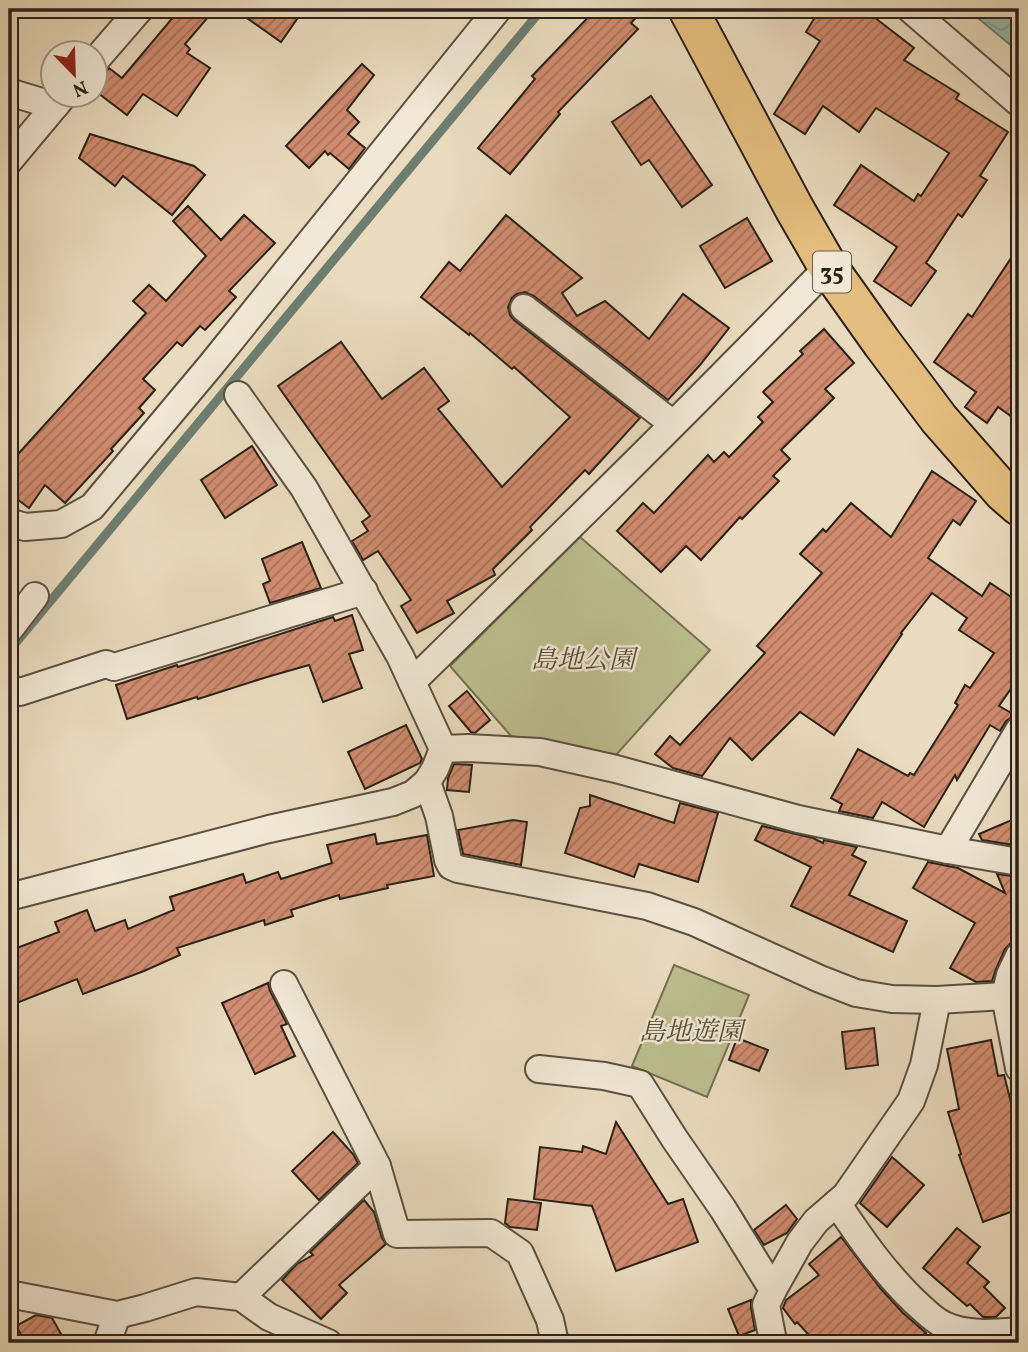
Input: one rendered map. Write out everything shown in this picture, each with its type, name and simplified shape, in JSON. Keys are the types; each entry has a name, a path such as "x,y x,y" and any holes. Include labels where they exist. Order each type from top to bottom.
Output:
{"main road":[{"name":"35","path":"688,9 828,267 939,419 1003,492 1019,506"}],"street":[{"path":"108,45 140,9"},
{"path":"9,522 26,527 61,524 92,507 220,354 498,9"},
{"path":"910,9 1019,103"},
{"path":"9,92 38,97"},
{"path":"9,161 53,108"},
{"path":"412,682 560,538 828,267"},
{"path":"524,308 673,424"},
{"path":"9,897 269,829 393,802 413,794 427,782 435,769 443,749 400,656 304,488 238,395"},
{"path":"9,688 20,692 106,664 114,667 364,591"},
{"path":"9,630 35,596"},
{"path":"948,850 1019,730"},
{"path":"443,749 540,752 616,769 798,819 1019,862"},
{"path":"427,782 439,816 447,860 451,866 647,906 694,922 856,993 892,999 1012,998"},
{"path":"1019,956 1010,975 1019,1068"},
{"path":"284,984 377,1166 397,1234 491,1233 520,1253 550,1320 555,1343"},
{"path":"773,1343 766,1305 772,1290 800,1242 816,1221 846,1195 911,1101 923,1066 937,1000"},
{"path":"539,1069 604,1076 640,1084 723,1209 772,1290"},
{"path":"241,1297 377,1166"},
{"path":"837,1203 888,1273 923,1310 943,1325 981,1333 1019,1331"},
{"path":"9,1294 117,1315 196,1292 241,1297 269,1317 328,1343"},
{"path":"107,1343 117,1315"}],"green space":[{"name":"島地公園","path":"580,537 710,650 616,755 511,736 450,666"},
{"name":"島地遊園","path":"674,965 749,995 707,1097 632,1066"}],"water":[{"path":"967,9 1019,9 1019,52"}],"building":[{"path":"180,9 215,9 185,44 190,49 187,53 210,68 177,116 143,94 127,115 108,101 108,69 122,78"},
{"path":"234,9 304,9 281,42"},
{"path":"596,9 644,9 631,23 638,29 558,112 560,114 510,174 478,148 535,79 532,76"},
{"path":"820,9 859,9 874,17 914,48 904,60 959,94 956,99 1008,132 980,176 987,180 962,217 958,214 926,263 936,271 911,306 874,281 897,247 834,205 861,165 914,201 918,194 921,196 949,153 876,108 859,132 823,106 805,134 774,114 820,41 806,32"},
{"path":"362,64 374,75 347,110 359,122 348,134 365,148 349,169 325,151 309,168 286,146"},
{"path":"651,96 712,185 682,207 649,160 641,165 612,122"},
{"path":"90,134 194,166 205,175 172,215 123,176 115,186 79,158"},
{"path":"188,206 221,240 244,215 275,243 229,291 236,297 205,330 200,326 182,346 177,342 143,379 155,390 139,408 144,413 65,503 45,485 29,508 9,493 9,464 146,313 133,301 149,285 166,301 206,256 173,221"},
{"path":"506,215 582,278 562,293 577,316 605,301 649,339 683,294 729,328 668,400 534,296 525,292 512,298 508,307 514,320 640,418 589,474 585,470 530,527 532,530 493,569 495,575 447,601 454,613 417,633 401,606 411,600 378,551 363,560 352,541 368,531 362,522 370,516 278,386 341,342 382,399 424,368 449,401 438,409 502,487 570,417 514,367 512,369 470,333 469,335 421,297 449,262 460,271"},
{"path":"747,218 772,261 725,288 700,246"},
{"path":"1019,246 1019,422 998,407 987,423 965,407 976,392 934,362 968,314 972,317"},
{"path":"824,329 854,363 825,389 834,398 781,450 790,459 773,476 779,481 742,519 740,517 701,560 686,546 661,572 617,531 643,503 654,513 708,455 714,462 724,452 729,457 763,422 758,417 773,402 763,392 803,354 800,351"},
{"path":"252,446 277,485 225,518 201,480"},
{"path":"932,471 976,501 960,525 953,520 928,558 982,596 990,583 1019,602 1019,677 999,706 1015,715 1006,721 1000,731 990,725 957,780 955,775 924,827 882,802 873,818 839,811 842,804 831,798 858,749 908,776 910,773 914,775 958,705 955,703 965,685 970,688 994,653 959,630 967,618 932,593 901,633 834,735 800,712 752,760 730,738 702,776 673,768 655,754 670,736 680,745 765,653 757,646 822,573 800,554 823,529 826,532 851,503 891,537"},
{"path":"302,542 321,588 270,603 263,584 270,581 262,559"},
{"path":"352,615 363,650 349,654 362,688 323,702 309,665 127,719 116,685 333,617 335,621"},
{"path":"467,691 490,720 475,733 471,732 449,706"},
{"path":"406,725 422,759 420,763 365,789 348,752"},
{"path":"454,764 472,765 469,792 447,790 448,778"},
{"path":"590,795 674,823 680,803 718,813 698,882 639,864 634,877 565,853 580,808 590,806"},
{"path":"1019,817 1019,846 982,840 979,834"},
{"path":"513,820 527,822 521,865 463,854 458,830"},
{"path":"762,826 813,838 823,843 824,840 857,847 852,855 866,862 849,895 907,921 893,952 791,906 811,867 755,840"},
{"path":"375,834 377,844 427,835 434,876 387,885 388,888 340,899 339,895 291,910 293,916 265,925 264,920 177,948 180,955 83,994 77,979 9,1006 9,951 59,932 55,922 87,910 95,931 125,920 128,929 174,910 170,897 243,874 246,883 278,872 281,879 332,863 327,845"},
{"path":"928,862 958,868 1005,893 997,874 1019,877 1019,933 1015,941 1005,949 992,981 976,982 950,968 975,923 913,888"},
{"path":"268,983 287,1024 281,1026 295,1056 255,1074 222,1003"},
{"path":"874,1028 878,1065 846,1069 842,1032"},
{"path":"737,1038 768,1050 759,1071 729,1060"},
{"path":"991,1040 998,1076 1004,1075 1019,1134 1019,1209 983,1222 959,1155 961,1154 948,1112 959,1109 947,1049"},
{"path":"616,1122 668,1204 683,1199 698,1242 616,1271 592,1206 534,1199 540,1147 582,1152 583,1146 606,1154"},
{"path":"333,1132 358,1163 319,1200 292,1171"},
{"path":"892,1157 924,1185 887,1227 860,1203"},
{"path":"508,1199 541,1203 537,1230 510,1227 505,1223"},
{"path":"364,1200 374,1212 386,1244 339,1285 347,1293 321,1319 282,1280 297,1264 313,1255 310,1252"},
{"path":"786,1205 797,1219 787,1233 764,1245 754,1230"},
{"path":"957,1228 980,1247 967,1263 989,1282 984,1287 1005,1308 996,1317 983,1317 923,1268"},
{"path":"841,1237 881,1289 926,1333 914,1343 816,1343 797,1322 795,1324 783,1308 786,1300 819,1275 809,1264"},
{"path":"751,1300 755,1330 739,1336 728,1309"},
{"path":"36,1315 52,1318 66,1343 26,1343 16,1326"}],"waterway":[{"path":"9,651 542,9"}]}
